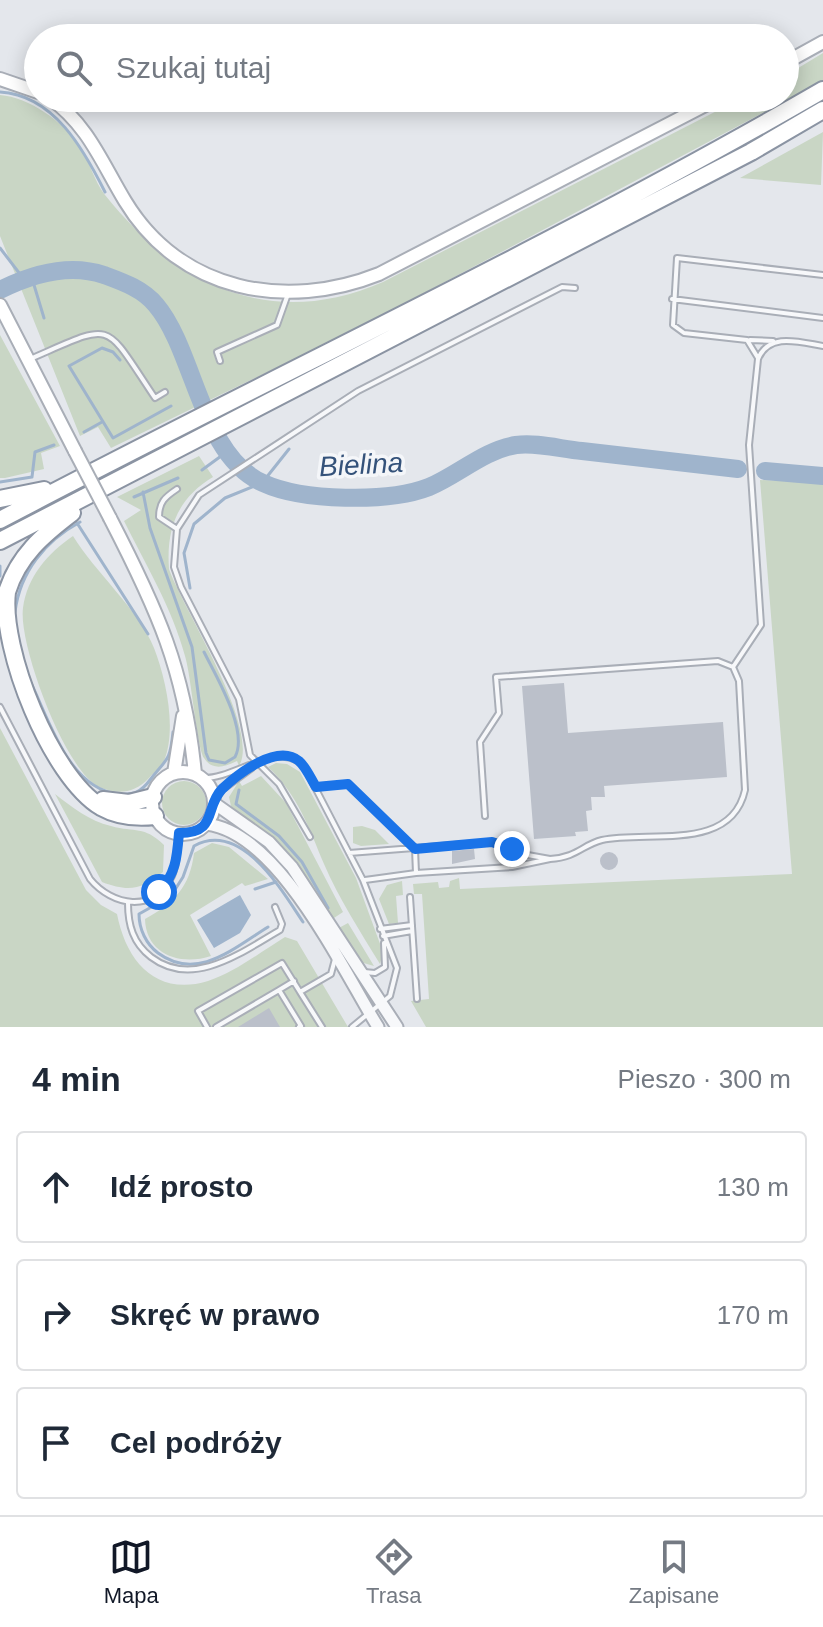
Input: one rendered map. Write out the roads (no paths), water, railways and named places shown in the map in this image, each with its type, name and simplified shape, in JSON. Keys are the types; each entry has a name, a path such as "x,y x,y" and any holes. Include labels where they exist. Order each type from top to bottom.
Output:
{"highway":[{"path":"799,104 823,90"},
{"path":"0,520 196,421 225,416 751,152 823,110"},
{"path":"0,541 204,436 225,416 785,112"},
{"path":"0,499 41,491 91,473"},
{"path":"21,690 3,631 6,593 17,566 42,534 100,489"},
{"path":"0,661 21,690 63,771 83,793 110,811 155,816"},
{"path":"83,793 121,803 153,797"}],"main road":[{"path":"799,55 823,42"},
{"path":"0,81 24,87"},
{"path":"65,112 83,128 126,202 157,241 202,272 226,282 288,294 329,290 379,274 692,112"},
{"path":"0,306 164,627 198,776 213,793 214,803 206,824 189,833 169,830 155,816 153,797 160,782 174,773 198,776"},
{"path":"174,773 184,709"}],"street":[{"path":"214,803 269,842 292,867 397,1027"},
{"path":"206,824 233,831 280,873 359,995 376,1027"}],"lane":[{"path":"823,275 677,258 670,316 677,329 747,340 823,346"},
{"path":"310,837 279,784 250,755 239,699 177,577 174,567 177,529 199,495 358,391 562,287 575,288"},
{"path":"220,361 217,352 277,325 288,294"},
{"path":"672,299 823,318"},
{"path":"28,360 85,334 101,332 118,342 155,398 165,392"},
{"path":"733,667 761,625 749,445 758,359 757,351 747,340"},
{"path":"758,359 762,350 777,341"},
{"path":"177,489 165,496 159,506 159,517 177,529"},
{"path":"363,880 512,867 570,857 605,840 704,833 721,826 740,803 745,790 739,681 733,667 718,661 496,677 499,713 480,742 485,816"},
{"path":"0,707 90,879 102,893 128,903 159,892 171,879 179,833"},
{"path":"198,776 257,764 273,757 292,757 300,761 363,880 397,968 391,1011 397,1027"},
{"path":"214,803 222,790 257,764"},
{"path":"316,787 348,784 415,849 416,873"},
{"path":"349,853 492,842 503,843 522,854 550,859"},
{"path":"410,897 417,999"},
{"path":"128,903 128,920 134,938 160,964 177,971 215,965 280,930 275,907"},
{"path":"383,936 412,928"},
{"path":"380,929 412,928"},
{"path":"359,971 375,973 385,967 387,957 383,936"},
{"path":"300,992 333,972 335,957"},
{"path":"207,1027 198,1011 282,963 322,1027"},
{"path":"216,1027 294,981"},
{"path":"279,990 299,1027"},
{"path":"352,1027 392,993"},
{"path":"359,995 382,1003"},
{"path":"359,1023 376,1027"}],"water":[{"path":"240,895 251,915 240,933 214,948 197,920"}],"waterway":[{"path":"0,92 24,97"},
{"path":"48,112 77,143 105,192"},
{"path":"0,248 23,278"},
{"name":"Bielina","path":"0,290 38,275 77,270 104,275 145,295 169,325 212,427 226,450 242,469 263,483 280,489 345,498 391,496 429,487 493,452 524,444 738,469"},
{"path":"31,275 44,318"},
{"path":"120,360 113,352 102,348 69,366 113,438 171,406"},
{"path":"84,432 102,422"},
{"path":"0,482 32,477 35,452 54,445"},
{"path":"190,588 184,553 194,524 225,498 262,483 289,449"},
{"path":"202,470 228,451"},
{"name":"Bielina","path":"765,471 823,476"},
{"path":"134,497 178,478"},
{"path":"143,492 150,528 192,647 206,753 209,760 225,763 235,757 238,733 223,689 204,652"},
{"path":"15,612 22,584 36,559 56,538 80,522"},
{"path":"77,523 148,634"},
{"path":"0,566 0,576"},
{"path":"30,681 53,732 74,767 102,790 119,794 137,792 167,759 173,732"},
{"path":"239,790 236,804 279,836 302,862 328,908"},
{"path":"268,927 215,959 187,964 173,961 150,945 140,925 139,914 171,896 183,877 194,846 211,840 228,842 258,862 303,922"},
{"path":"255,889 276,882"}]}
